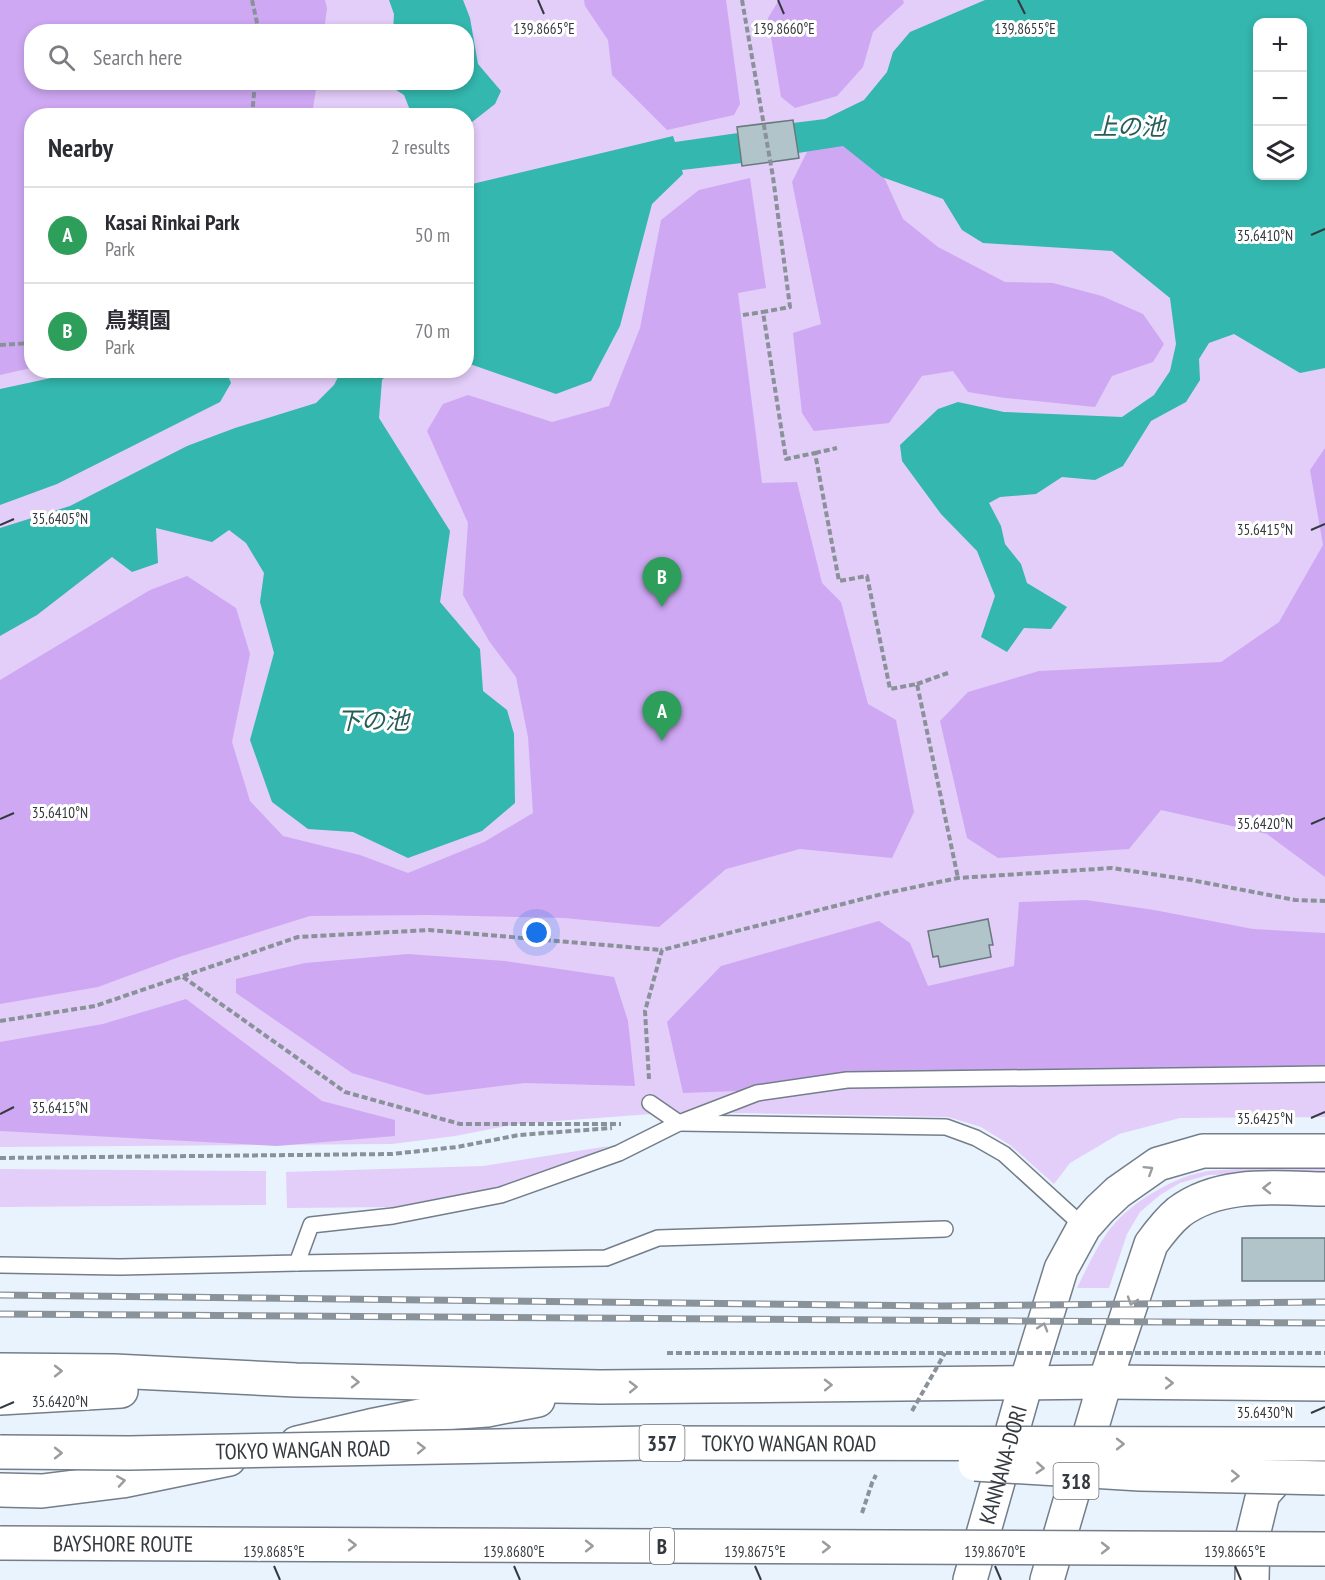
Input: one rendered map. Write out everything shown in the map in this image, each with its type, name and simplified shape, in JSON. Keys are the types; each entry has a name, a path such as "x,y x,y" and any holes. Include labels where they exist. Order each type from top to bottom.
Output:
{"main road":[{"name":"KANNANA-DORI","path":"970,1580 1061,1269 1084,1227 1106,1203 1137,1177 1158,1164 1180,1157 1203,1151 1325,1151"},
{"path":"1105,1382 1151,1244 1179,1212 1199,1201 1246,1188 1325,1189"},
{"path":"0,1370 114,1371 296,1380 600,1388 1105,1382 1325,1384"},
{"path":"0,1398 296,1380"},
{"name":"318","path":"1047,1580 1105,1382"},
{"path":"0,1490 42,1491 122,1481 430,1414 487,1410 600,1388"},
{"path":"646,1443 1140,1474 1325,1478"},
{"name":"TOKYO WANGAN ROAD","path":"0,1452 129,1454 646,1443 1325,1445"},
{"path":"1252,1580 1253,1535 1263,1494 1294,1459 1325,1445"},
{"name":"BAYSHORE ROUTE","path":"0,1543 1325,1549"}],"lane":[{"path":"297,1263 311,1225 393,1216 501,1196 619,1153 679,1124 757,1094 847,1080 1325,1074"},
{"path":"650,1103 679,1124 946,1127 976,1138 1004,1154 1084,1227"},
{"path":"0,1265 120,1267 606,1258 658,1238 945,1229"}],"path":[{"path":"252,0 257,24"},
{"path":"742,0 773,177 790,307 742,315"},
{"path":"253,108 254,90"},
{"path":"763,312 786,459 837,448"},
{"path":"0,345 24,344"},
{"path":"815,453 839,581 867,576 890,689 917,684 948,673"},
{"path":"917,684 958,878"},
{"path":"0,1021 95,1006 298,938 429,930 662,950 882,894 958,878 1112,868 1295,900 1325,901"},
{"path":"650,1103 645,1011 662,950"},
{"path":"0,1158 393,1154 457,1147 519,1135 621,1126 460,1124 345,1092 183,977"},
{"path":"667,1353 1325,1353"}],"shaded area":[{"path":"0,0 1325,0 1325,1117 1180,1118 1119,1134 1070,1163 1054,1184 1010,1145 981,1127 948,1117 678,1112 517,1124 455,1136 392,1144 0,1147"},
{"path":"0,0 325,0 327,8 325,24 24,24 24,90 316,90 313,108 24,108 24,370 0,375"},
{"path":"584,0 726,0 740,104 734,115 667,130 612,75 608,40 585,6"},
{"path":"779,0 903,0 904,3 873,32 863,67 837,96 795,108 781,97 768,18"},
{"path":"848,138 878,164 903,219 938,247 1005,282 1053,283 1102,296 1143,314 1164,344 1153,362 1112,376 1095,407 968,392 953,371 922,376 889,423 814,431 802,413 793,333 821,324 792,182 811,144"},
{"path":"750,178 766,288 738,293 762,483 797,482 822,583 841,602 868,704 896,720 914,812 892,858 800,849 726,869 659,927 564,918 430,915 310,916 179,957 98,987 0,1004 0,680 150,590 187,576 236,608 250,654 232,742 250,801 283,836 360,855 408,873 484,842 533,813 528,737 516,677 489,641 463,595 468,523 427,431 443,404 468,395 552,422 609,406 640,328 661,220 699,190"},
{"path":"1325,448 1325,877 1267,834 1161,810 1129,849 998,858 967,838 940,721 968,692 1039,671 1221,662 1279,622 1323,545 1310,470"},
{"path":"1086,900 1253,929 1325,933 1325,1070 683,1093 667,1022 721,966 879,921 910,943 928,986 1014,966 1019,902"},
{"path":"408,954 505,961 614,977 628,1021 635,1086 525,1083 427,1095 352,1073 236,993 236,979 305,963"},
{"path":"186,999 322,1101 395,1120 395,1136 277,1146 0,1131 0,1042 103,1024"},
{"path":"609,1146 550,1172 489,1191 395,1207 287,1208 286,1172 483,1166"},
{"path":"0,1169 266,1171 266,1205 0,1207"},
{"path":"1325,1169 1325,1174 1208,1175 1180,1183 1160,1195 1140,1212 1127,1234 1109,1288 1077,1288 1104,1238 1115,1223 1134,1205 1170,1183 1183,1178 1208,1171"}],"water":[{"path":"389,0 463,0 471,24 393,24 394,14"},
{"name":"上の池","path":"985,0 1325,0 1325,368 1300,373 1234,334 1209,343 1199,359 1200,380 1186,402 1151,421 1123,466 1095,480 1062,477 1036,494 1000,497 989,503 1001,526 1005,544 1021,564 1027,583 1067,607 1051,629 1024,628 1007,652 981,637 995,596 977,551 941,514 902,461 900,445 938,409 958,402 1004,412 1122,417 1154,395 1170,371 1176,344 1170,298 1112,251 983,243 962,230 943,199 882,177 843,146 798,153 793,123 825,119 864,100 887,72 893,52 910,32"},
{"path":"474,41 478,64 501,91 495,104 474,120 474,108 409,108 404,95 396,90 474,90"},
{"path":"738,133 742,163 682,170 683,174 652,204 620,326 591,381 556,394 474,365 474,184 673,136 675,142"},
{"path":"51,378 229,378 231,383 220,402 57,484 0,505 0,389"},
{"name":"下の池","path":"338,378 384,378 379,418 450,531 440,602 480,649 483,691 507,710 514,734 515,803 482,831 408,858 353,832 308,829 272,802 250,740 274,653 260,602 264,573 246,543 229,530 212,542 156,528 158,563 132,572 112,557 37,615 0,636 0,528 70,506 187,446 235,428 316,403 334,385"}],"building":[{"path":"793,120 799,158 742,166 737,127"},
{"path":"988,919 993,945 989,945 991,957 940,967 938,956 933,957 928,931"},
{"path":"1242,1238 1325,1238 1325,1281 1242,1281"}],"railway":[{"path":"0,1295 941,1306 1325,1302"},
{"path":"0,1314 1325,1323"}],"place":[{"name":"鳥類園","path":"662,607"},
{"name":"Kasai Rinkai Park","path":"662,741"}]}
